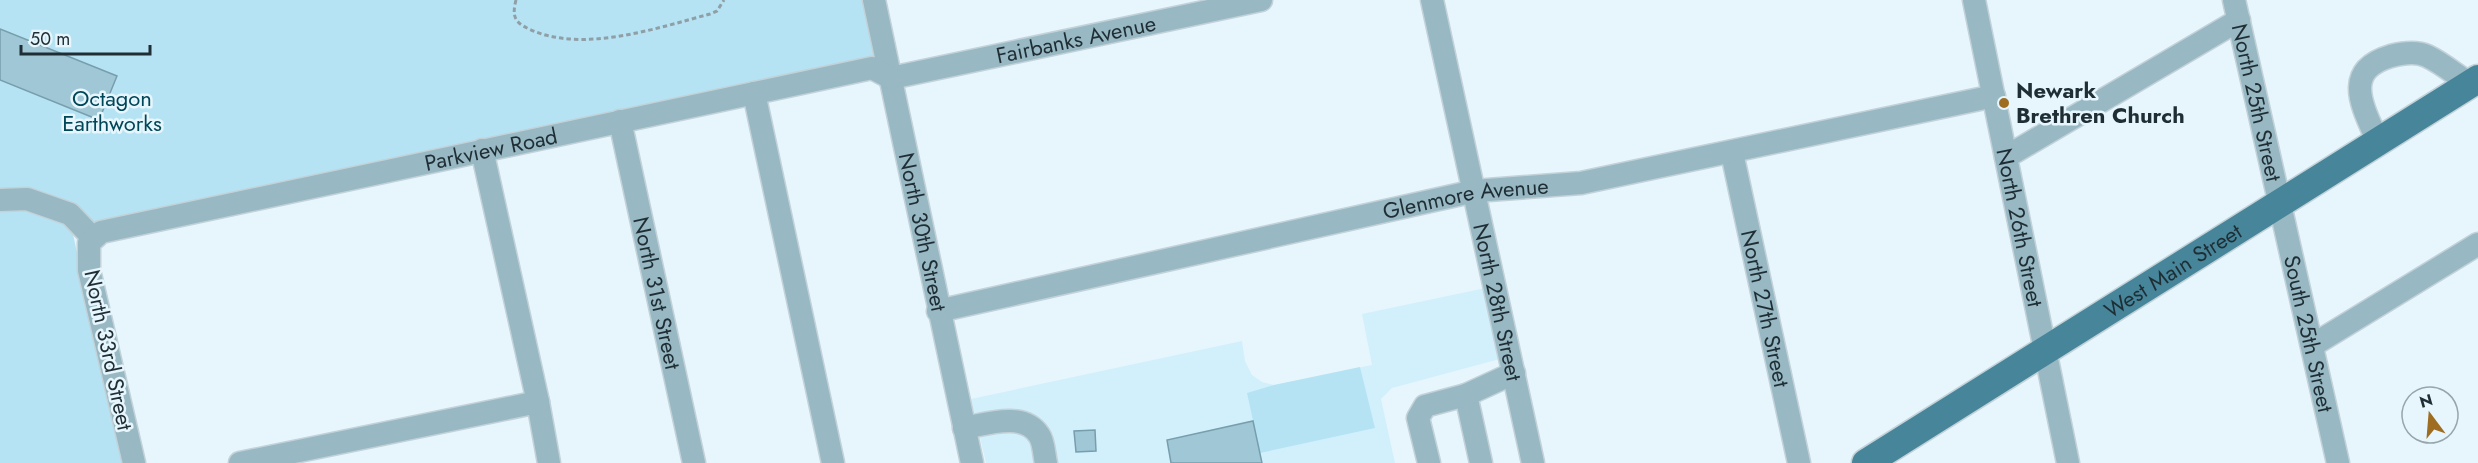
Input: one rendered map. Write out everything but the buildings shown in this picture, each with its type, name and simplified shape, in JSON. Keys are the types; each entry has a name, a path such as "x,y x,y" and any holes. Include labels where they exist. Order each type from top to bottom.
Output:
{"main road":[{"name":"West Main Street","path":"1866,463 2474,82"}],"street":[{"name":"North 30th Street","path":"874,0 972,463"},
{"name":"Fairbanks Avenue","path":"891,78 1261,0"},
{"name":"North 28th Street","path":"1432,0 1533,463"},
{"name":"North 26th Street","path":"1974,0 2068,463"},
{"path":"2006,157 2236,10"},
{"name":"North 25th Street","path":"2236,10 2279,204"},
{"path":"2378,142 2360,97 2360,82 2365,69 2374,63 2402,53 2417,53 2428,56 2474,82"},
{"name":"Parkview Road","path":"93,238 116,228 872,68 891,78"},
{"path":"754,93 833,463"},
{"name":"Glenmore Avenue","path":"938,310 1475,191 1581,183 1994,96"},
{"name":"North 31st Street","path":"620,121 694,463"},
{"path":"482,150 538,402 549,463"},
{"name":"North 27th Street","path":"1732,153 1799,463"},
{"path":"0,200 27,199 70,214 93,238"},
{"name":"South 25th Street","path":"2279,204 2313,345 2338,463"},
{"name":"North 33rd Street","path":"93,238 89,243 88,270 134,463"},
{"path":"2313,345 2478,244"},
{"path":"1429,463 1418,418 1425,406 1466,395 1514,373"},
{"path":"1466,395 1481,463"},
{"path":"240,463 538,402"},
{"path":"964,428 1008,421 1027,423 1040,436 1046,463"}],"path":[{"path":"516,0 513,13 515,20 520,24 549,37 577,40 635,33 693,19 717,11 724,0"}],"shaded area":[{"path":"1495,286 1511,356 1392,388 1381,399 1395,463 986,463 971,399 1242,341 1245,361 1252,375 1262,382 1274,385 1372,365 1362,314"}],"green space":[{"name":"Octagon Earthworks","path":"0,0 865,0 877,58 73,234 122,463 0,463"},
{"path":"1360,367 1375,428 1260,453 1247,393"}],"place":[{"name":"Newark Brethren Church","path":"2004,103"}]}
